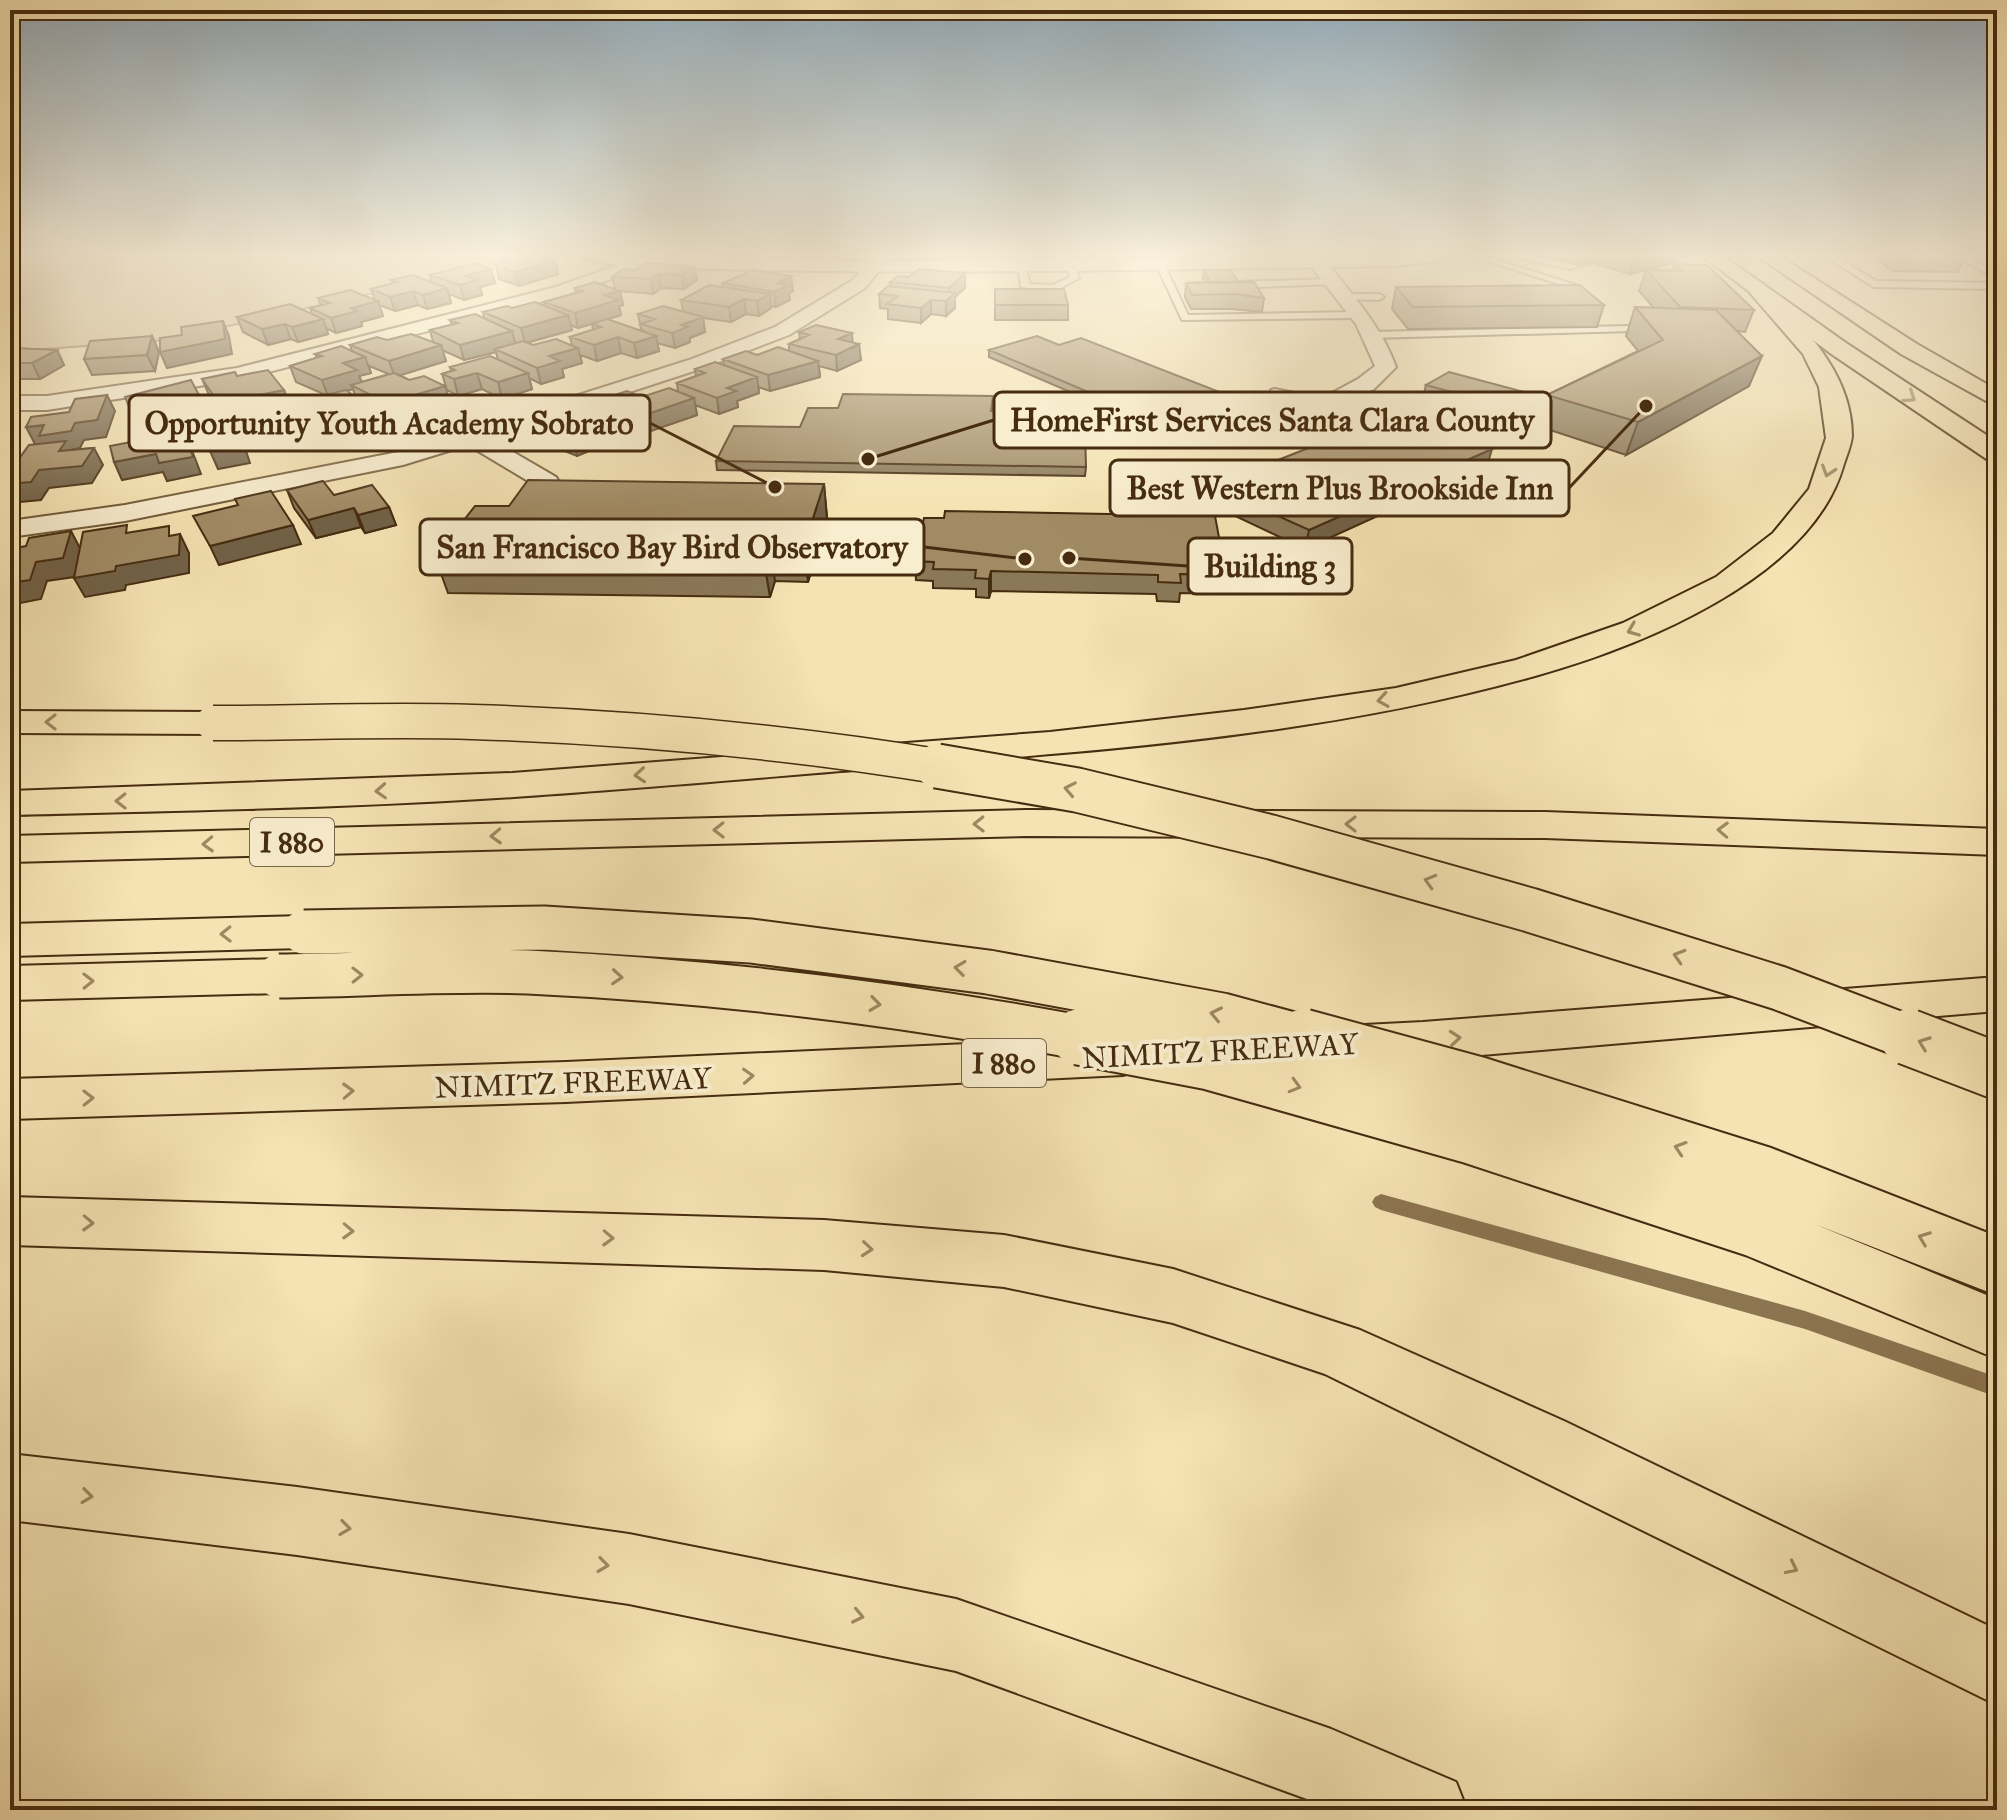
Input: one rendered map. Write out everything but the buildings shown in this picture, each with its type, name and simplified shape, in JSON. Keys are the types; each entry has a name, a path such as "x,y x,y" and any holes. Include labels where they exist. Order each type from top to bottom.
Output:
{"highway":[{"path":"10,803 512,785 1050,743 1244,721 1396,699 1527,668 1635,630 1727,584 1783,539 1822,491 1839,438 1831,387 1813,352 1802,340"},
{"path":"1828,340 1997,454"},
{"path":"1895,340 1997,400"},
{"path":"10,722 472,722 665,733 859,753 1077,790 1271,837 1530,910 1779,988 1997,1071"},
{"name":"I 880","path":"10,849 1026,823 1545,825 1997,842"},
{"path":"1789,832 1997,828"},
{"path":"10,940 544,928 751,941 988,972 1222,1015 1476,1084 1762,1174 1997,1266"},
{"path":"10,983 525,972 733,985 973,1017 1210,1062 1468,1135 1757,1230 1997,1329"},
{"name":"NIMITZ FREEWAY","path":"10,1099 281,1094 743,1076 1423,1041 1997,994"},
{"path":"10,1221 824,1245 1004,1261 1173,1296 1338,1350 1541,1444 1997,1668"},
{"path":"10,1487 297,1521 629,1569 956,1635 1331,1768 1428,1810"}],"street":[{"path":"10,403 47,403 237,374 370,340"},
{"path":"10,529 125,513 403,458 696,364 759,340"},
{"path":"1329,404 1366,384 1386,367 1374,340"},
{"path":"471,437 551,488"}],"lane":[{"path":"1275,392 1382,414"},
{"path":"1310,423 1329,404"}],"shaded area":[{"path":"10,340 167,340 31,350 10,350"}],"waterway":[{"path":"1381,1202 1805,1320 1997,1387"}],"place":[{"name":"Best Western Plus Brookside Inn","path":"1646,406"},
{"name":"HomeFirst Services Santa Clara County","path":"868,459"},
{"name":"Opportunity Youth Academy Sobrato","path":"775,487"},
{"name":"Building 3","path":"1069,558"},
{"name":"San Francisco Bay Bird Observatory","path":"1025,559"}]}
